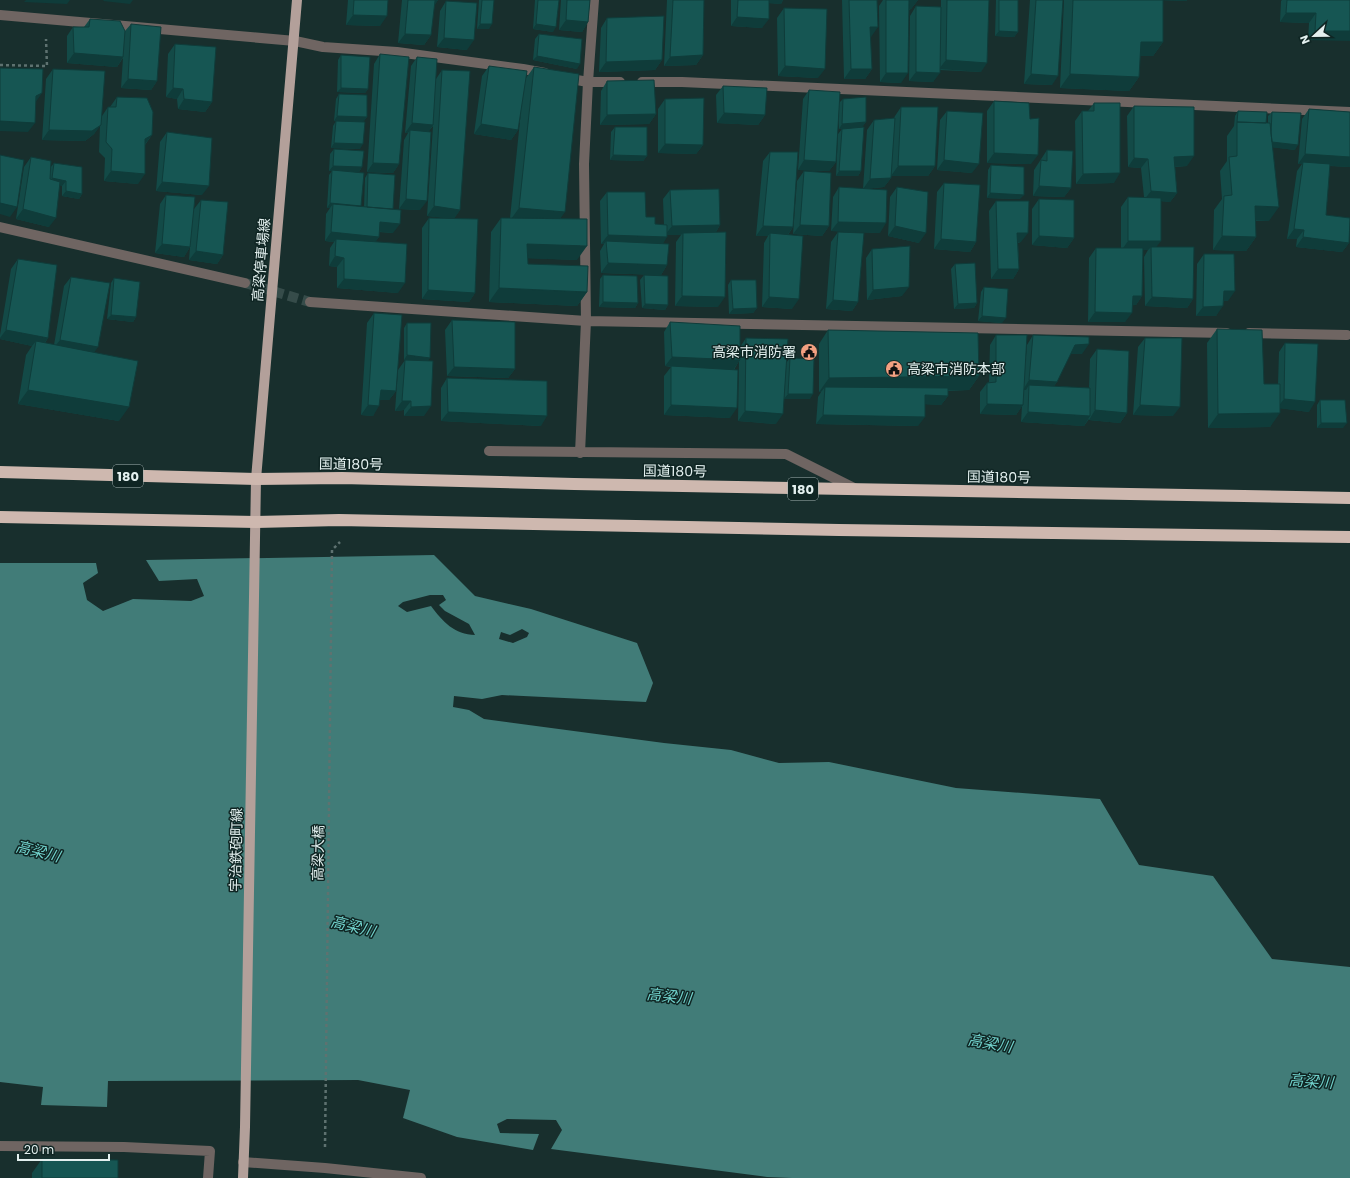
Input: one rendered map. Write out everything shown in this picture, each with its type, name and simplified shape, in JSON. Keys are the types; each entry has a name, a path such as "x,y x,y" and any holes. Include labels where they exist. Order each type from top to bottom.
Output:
{"highway":[{"name":"国道180号","path":"0,472 256,479 342,478 857,490 1350,498"},
{"path":"0,517 256,522 340,520 839,530 1350,537"}],"main road":[{"name":"高梁停車場線","path":"256,522 256,479 298,0"},
{"name":"宇治鉄砲町線","path":"243,1178 256,522"}],"street":[{"path":"580,453 586,321 584,164 594,0"},
{"path":"0,15 295,41 323,47 405,53 524,69 588,82 682,82 1350,112"},
{"path":"0,227 245,283"},
{"path":"310,302 586,321 1347,335"},
{"path":"489,451 786,454 857,490"},
{"path":"0,1146 124,1147 210,1150 208,1178"},
{"path":"243,1162 325,1168 421,1178"}],"path":[{"path":"0,65 47,66 44,19"},
{"name":"高梁大橋","path":"325,1148 332,550"}],"water":[{"name":"高梁川","path":"434,555 475,596 531,609 637,643 653,683 646,702 502,695 482,699 454,696 453,707 469,710 484,719 664,743 731,750 779,763 829,762 956,788 1100,799 1139,865 1213,876 1272,959 1350,967 1350,1178 767,1177 551,1149 562,1130 556,1120 507,1119 497,1124 500,1133 539,1134 533,1150 457,1137 403,1118 410,1090 358,1080 108,1081 107,1107 41,1105 43,1087 0,1082 0,563 96,563 98,573 83,583 87,600 103,611 133,599 191,601 204,596 197,579 159,581 146,560","holes":["430,595 443,595 446,600 439,605 445,611 469,624 475,635 461,633 455,630 444,622 431,606 407,612 398,606 403,602","522,629 529,633 527,637 513,643 499,639 501,632 510,635"]}],"building":[{"path":"354,0 388,0 387,16 353,15"},
{"path":"408,0 435,0 431,35 405,34"},
{"path":"482,0 494,0 492,24 480,24"},
{"path":"538,0 559,0 556,27 536,24"},
{"path":"567,0 590,0 588,22 566,20"},
{"path":"673,0 704,0 703,55 670,57"},
{"path":"738,0 769,0 769,19 737,17"},
{"path":"849,0 877,0 878,27 870,27 872,69 851,69"},
{"path":"886,0 909,0 908,73 886,73"},
{"path":"947,0 989,0 987,63 946,60"},
{"path":"999,0 1018,0 1018,32 999,31"},
{"path":"1036,0 1063,0 1058,76 1031,74"},
{"path":"1073,0 1163,0 1163,42 1141,42 1139,77 1070,74"},
{"path":"1287,0 1350,0 1350,31 1315,31 1316,13 1286,13"},
{"path":"446,1 477,3 474,40 444,38"},
{"path":"916,6 941,7 940,73 916,72"},
{"path":"784,8 827,9 825,69 785,66"},
{"path":"664,16 662,60 606,62 607,18"},
{"path":"90,19 120,21 125,31 123,57 74,53 73,27 89,27"},
{"path":"131,24 161,27 157,81 128,79"},
{"path":"539,34 582,39 580,64 537,56"},
{"path":"175,44 216,47 212,102 184,99 183,89 173,88"},
{"path":"380,54 409,57 399,164 373,163"},
{"path":"341,55 370,57 368,89 341,88"},
{"path":"417,57 437,59 433,125 412,123"},
{"path":"489,66 527,71 518,130 481,124"},
{"path":"534,67 579,74 565,212 519,208"},
{"path":"0,68 43,69 42,93 36,96 35,123 0,121"},
{"path":"53,69 105,71 101,125 92,131 49,130"},
{"path":"442,70 470,71 460,210 434,206"},
{"path":"654,80 656,114 607,115 607,81"},
{"path":"723,86 767,88 765,115 724,113"},
{"path":"809,90 840,92 836,162 804,160"},
{"path":"339,94 367,95 367,117 337,116"},
{"path":"117,97 147,98 153,112 152,135 145,139 145,174 111,171 112,149 106,142 108,107 116,107"},
{"path":"866,97 866,122 842,124 843,99"},
{"path":"704,98 703,145 665,144 665,99"},
{"path":"994,101 1029,103 1030,119 1039,118 1038,155 994,153"},
{"path":"1094,103 1120,103 1120,173 1083,174 1082,111 1094,111"},
{"path":"1134,106 1194,107 1194,156 1174,157 1177,193 1151,191 1148,159 1134,158"},
{"path":"901,107 938,107 935,166 898,166"},
{"path":"1309,109 1350,112 1350,157 1305,154"},
{"path":"947,111 983,113 979,164 944,160"},
{"path":"1238,111 1267,112 1266,123 1237,122"},
{"path":"1272,112 1301,113 1298,145 1272,142"},
{"path":"895,118 891,178 870,179 874,120"},
{"path":"336,121 365,122 363,144 334,143"},
{"path":"1237,122 1270,123 1279,207 1255,206 1256,237 1222,236 1224,196 1232,195 1229,157 1237,156"},
{"path":"615,127 647,127 647,156 613,155"},
{"path":"864,127 861,171 839,171 842,129"},
{"path":"410,130 431,132 427,201 406,199"},
{"path":"167,132 212,138 209,186 162,182"},
{"path":"334,149 364,151 362,167 333,166"},
{"path":"1047,150 1073,151 1071,188 1039,186 1041,160 1047,161"},
{"path":"770,152 798,152 793,227 763,226"},
{"path":"0,155 24,160 17,207 0,203"},
{"path":"31,157 51,161 50,179 60,182 56,218 23,209"},
{"path":"1303,162 1330,164 1326,215 1350,218 1349,243 1303,237 1304,230 1294,229"},
{"path":"54,163 82,167 82,194 66,191 66,181 52,178"},
{"path":"991,165 1024,167 1024,195 990,193"},
{"path":"332,170 364,173 361,206 330,203"},
{"path":"804,171 831,173 829,226 800,225"},
{"path":"368,173 395,175 393,209 367,207"},
{"path":"944,183 980,185 976,242 941,239"},
{"path":"839,187 887,190 886,223 838,222"},
{"path":"897,187 928,192 926,233 895,226"},
{"path":"719,189 720,225 672,226 670,190"},
{"path":"607,192 645,192 646,217 655,217 655,224 667,225 667,237 608,235"},
{"path":"166,195 195,197 190,247 162,244"},
{"path":"1128,197 1161,198 1161,241 1128,241"},
{"path":"1039,199 1074,200 1074,238 1039,236"},
{"path":"201,200 228,202 223,255 196,251"},
{"path":"996,201 1029,201 1028,233 1017,233 1019,269 998,269"},
{"path":"333,204 401,210 400,224 380,222 379,237 331,232"},
{"path":"429,218 478,219 475,293 428,290"},
{"path":"501,218 587,219 587,246 527,244 528,264 588,266 587,292 499,288"},
{"path":"726,232 725,297 682,296 683,233"},
{"path":"838,232 864,233 858,302 833,300"},
{"path":"770,233 803,236 799,299 769,297"},
{"path":"336,239 407,244 405,283 344,279 344,258 335,256"},
{"path":"606,241 669,244 667,265 608,263"},
{"path":"910,246 909,287 873,290 872,249"},
{"path":"1151,247 1194,247 1193,299 1152,297"},
{"path":"1096,248 1143,248 1142,296 1133,296 1132,313 1095,312"},
{"path":"1204,254 1234,254 1235,291 1224,291 1223,306 1203,307"},
{"path":"18,259 57,265 48,338 6,330"},
{"path":"975,263 977,303 958,304 955,264"},
{"path":"603,275 637,276 638,303 603,302"},
{"path":"644,275 668,276 668,305 645,304"},
{"path":"71,277 110,283 98,347 60,340"},
{"path":"114,278 140,282 136,317 111,315"},
{"path":"731,280 756,280 757,308 733,309"},
{"path":"984,287 1008,289 1006,318 982,316"},
{"path":"374,313 402,315 396,391 381,390 379,406 368,405"},
{"path":"452,320 515,322 515,369 454,367"},
{"path":"670,322 740,326 740,360 672,357"},
{"path":"407,323 431,323 430,358 407,355"},
{"path":"1217,329 1262,330 1264,384 1280,384 1280,413 1218,414"},
{"name":"高梁市消防本部","path":"828,330 978,333 979,376 829,378"},
{"path":"996,335 1027,335 1023,405 987,404 987,383 996,382"},
{"path":"1033,335 1089,337 1089,344 1075,345 1057,382 1029,380"},
{"path":"746,338 788,339 783,414 745,411"},
{"path":"1145,338 1182,338 1180,407 1140,405"},
{"path":"36,341 138,361 129,407 28,390"},
{"path":"1285,343 1318,344 1315,402 1284,399"},
{"path":"1097,349 1129,351 1127,413 1095,410"},
{"path":"790,358 814,359 813,394 788,394"},
{"path":"405,360 433,361 431,406 411,407 411,401 402,401"},
{"path":"671,366 738,370 737,408 671,405"},
{"path":"447,378 547,381 547,416 448,412"},
{"path":"1029,385 1090,388 1090,416 1028,412"},
{"path":"825,387 948,388 948,396 925,395 925,417 823,415"},
{"path":"1320,400 1345,400 1347,423 1321,423"},
{"path":"42,1159 118,1160 118,1178 42,1178"}],"tunnel":[{"path":"245,283 310,302"}],"place":[{"name":"高梁市消防署","path":"809,352"},
{"name":"高梁市消防本部","path":"894,369"}]}
